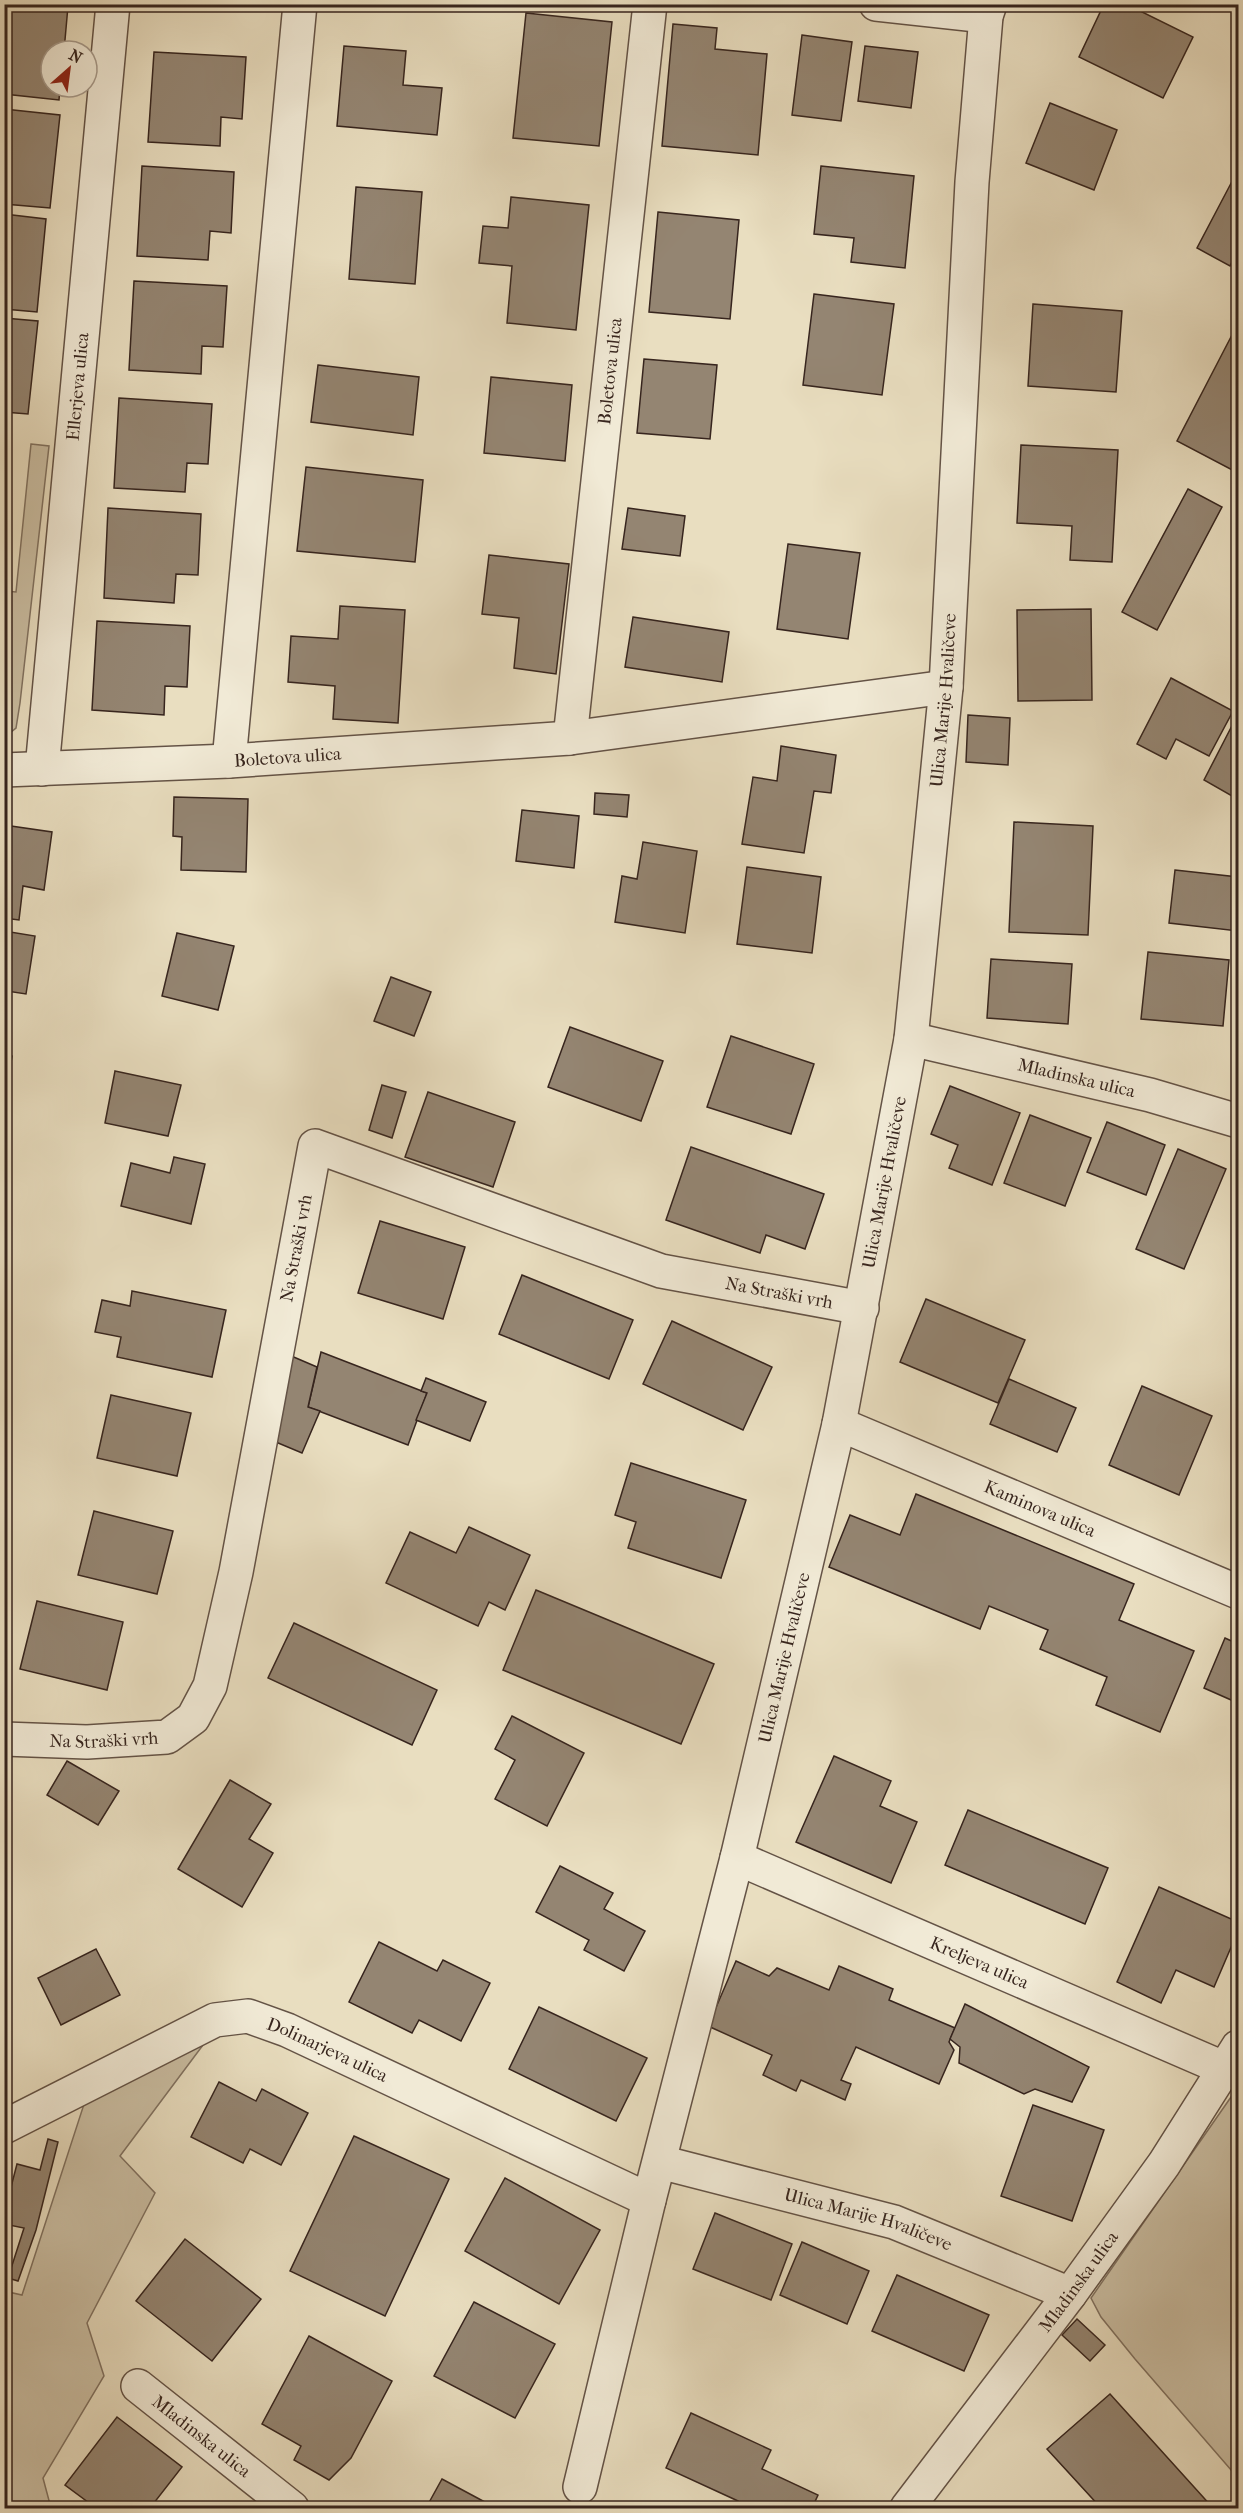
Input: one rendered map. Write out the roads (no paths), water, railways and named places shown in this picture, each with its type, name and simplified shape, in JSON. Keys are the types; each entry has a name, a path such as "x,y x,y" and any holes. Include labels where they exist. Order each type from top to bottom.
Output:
{"street":[{"name":"Ellerjeva ulica","path":"42,769 113,4"},
{"path":"229,762 300,4"},
{"name":"Boletova ulica","path":"570,738 650,4"},
{"path":"876,4 988,10"},
{"name":"Ulica Marije Hvaličeve","path":"580,2487 649,2200 736,1858 839,1424 911,1039 946,687 972,182 988,10"},
{"name":"Boletova ulica","path":"4,770 229,762 570,738 946,687"},
{"name":"Mladinska ulica","path":"911,1039 1150,1095 1239,1121"},
{"name":"Na Straški vrh","path":"4,1738 87,1742 167,1737 193,1718 210,1686 236,1572 315,1146 661,1271 862,1308"},
{"name":"Kaminova ulica","path":"839,1424 1239,1592"},
{"name":"Kreljeva ulica","path":"736,1858 1231,2057"},
{"name":"Dolinarjeva ulica","path":"4,2127 215,2020 248,2016 286,2030 649,2200"},
{"name":"Mladinska ulica","path":"907,2508 1070,2295 1164,2164 1231,2057"},
{"name":"Ulica Marije Hvaličeve","path":"660,2162 894,2222 1070,2295"},
{"name":"Mladinska ulica","path":"138,2386 292,2508"}]}
